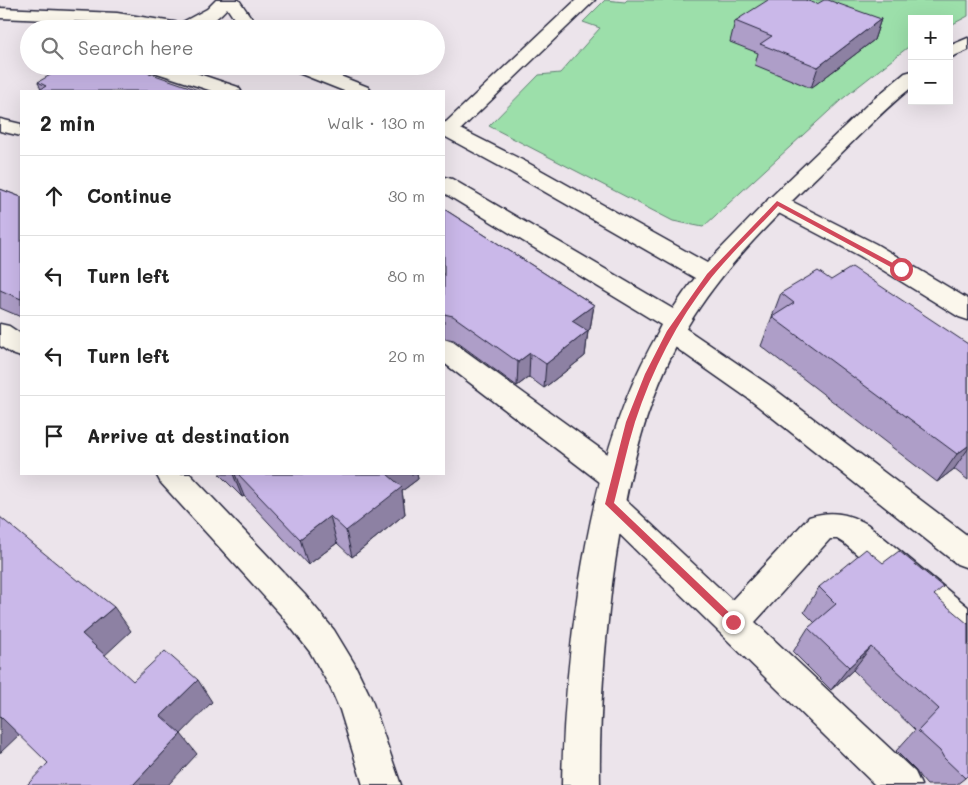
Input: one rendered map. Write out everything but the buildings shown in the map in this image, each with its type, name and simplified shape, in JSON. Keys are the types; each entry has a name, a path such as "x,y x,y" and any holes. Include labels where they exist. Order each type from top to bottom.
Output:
{"street":[{"path":"199,20 213,12 225,0"},
{"path":"230,0 244,20"},
{"path":"586,0 447,129 709,276"},
{"path":"0,13 64,15 126,20"},
{"path":"0,24 20,25"},
{"path":"953,51 968,43"},
{"path":"182,75 228,90"},
{"path":"321,75 358,90"},
{"path":"581,785 588,647 600,554 612,491 631,422 646,382 673,327 709,276 777,203 908,81"},
{"path":"0,125 20,130"},
{"path":"445,185 673,327 968,554"},
{"path":"777,203 868,250 968,311"},
{"path":"0,333 20,346"},
{"path":"445,351 612,491 733,622 902,785"},
{"path":"172,475 300,614 321,641 340,671 357,706 371,744 382,785"},
{"path":"733,622 820,527 831,524 844,527 856,534 968,628"}],"green space":[{"path":"605,0 625,2 627,0 968,0 968,16 953,24 953,15 908,15 908,47 841,100 703,227 673,221 489,126 539,75 560,73 600,28 583,22"}],"route":[{"path":"733,622 609,504 631,422 649,374 676,322 692,298 709,276 777,203 901,269"}]}
